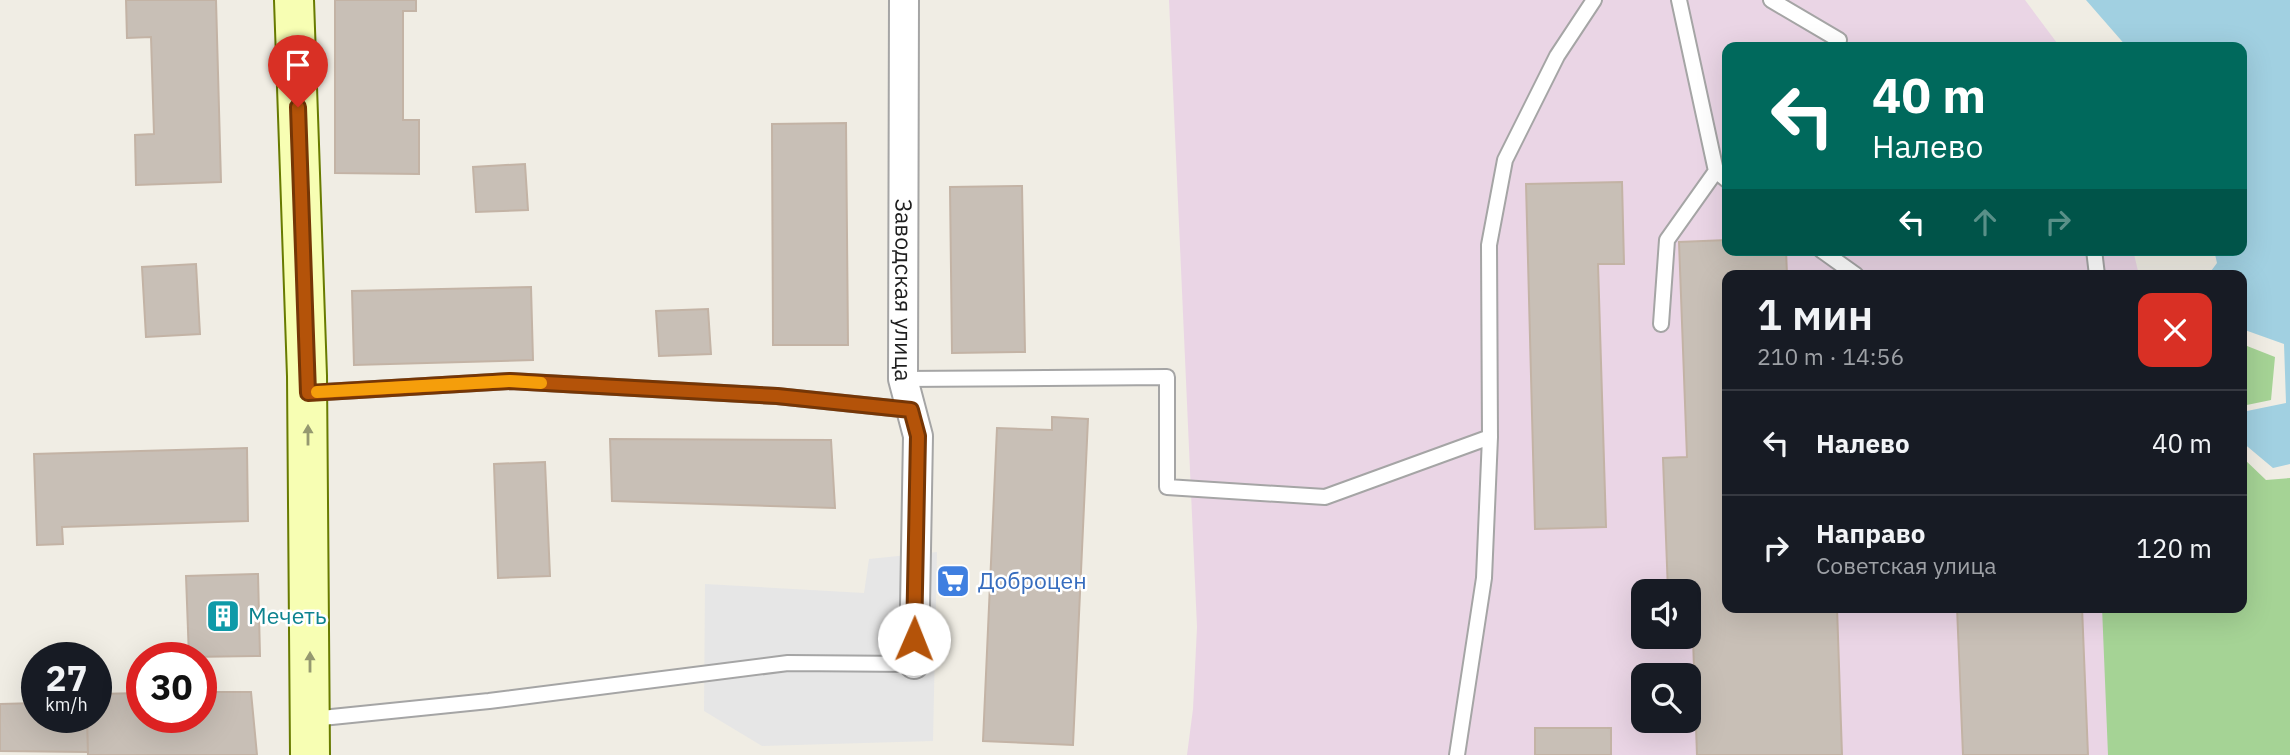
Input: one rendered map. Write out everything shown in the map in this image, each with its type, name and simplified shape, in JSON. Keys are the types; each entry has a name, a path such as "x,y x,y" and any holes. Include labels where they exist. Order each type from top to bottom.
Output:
{"main road":[{"path":"294,0 308,393 310,737"}],"street":[{"name":"Заводская улица","path":"904,0 903,379 918,436 914,664"}],"lane":[{"path":"1457,755 1484,578 1490,437 1489,245 1505,160 1557,56 1594,0"},
{"path":"1661,324 1667,240 1721,176 1679,0"},
{"path":"1771,0 1839,40"},
{"path":"1829,256 1849,270"},
{"path":"903,379 1167,377 1167,486 1325,498 1490,437"},
{"path":"308,393 510,381 777,396 911,410"},
{"path":"310,737 489,701 788,663 914,664"}],"shaded area":[{"path":"1169,0 2025,0 2056,42 1722,42 1722,256 2134,256 2138,270 1722,270 1722,613 2244,613 2290,755 1187,755 1193,709 1197,627"},
{"path":"937,552 933,741 762,746 704,711 705,584 864,593 869,559"}],"green space":[{"path":"2247,346 2275,357 2271,400 2247,405"},
{"path":"2247,462 2266,480 2290,478 2290,755 2108,755 2102,613 2247,613"}],"water":[{"path":"2086,0 2290,0 2290,464 2273,468 2247,446 2247,411 2286,403 2284,344 2247,331 2247,270 2212,270 2217,263 2215,256 2247,256 2247,42 2123,42"}],"building":[{"path":"126,0 216,0 221,182 136,185 135,135 154,134 151,37 127,38"},
{"path":"335,0 416,0 416,11 403,11 403,120 419,120 419,174 335,173"},
{"path":"846,123 848,345 773,345 772,124"},
{"path":"525,164 528,210 476,212 473,167"},
{"path":"1622,182 1624,264 1598,264 1606,527 1535,529 1526,184"},
{"path":"1022,186 1025,352 952,353 950,187"},
{"path":"1722,240 1722,256 1786,256 1787,270 1722,270 1722,613 1837,613 1842,755 1697,755 1696,733 1701,733 1701,663 1694,663 1693,649 1701,649 1701,579 1668,579 1663,458 1687,457 1679,242"},
{"path":"196,264 200,334 146,337 142,267"},
{"path":"531,287 533,360 354,365 352,291"},
{"path":"708,309 711,354 659,356 656,311"},
{"path":"1052,417 1088,419 1073,745 983,741 997,428 1052,430"},
{"path":"610,439 831,440 835,508 612,501"},
{"path":"247,448 248,521 62,527 63,544 37,545 34,454"},
{"path":"545,462 550,576 498,578 494,464"},
{"name":"Мечеть","path":"258,574 260,656 217,657 217,642 188,642 186,576"},
{"path":"1957,613 2082,613 2088,755 1963,755"},
{"path":"217,692 251,692 257,755 88,755 87,733 112,733 112,694 126,693 126,733 217,733"},
{"path":"21,703 21,733 87,733 88,752 0,751 0,704"},
{"path":"1535,728 1611,728 1611,755 1535,755"}],"slow traffic":[{"path":"317,392 510,381 541,383"}],"place":[{"name":"Доброцен","path":"953,581"},
{"name":"Мечеть","path":"223,616"}],"route":[{"path":"298,107 308,393 510,381 777,396 911,410 918,436 914,639"}]}
